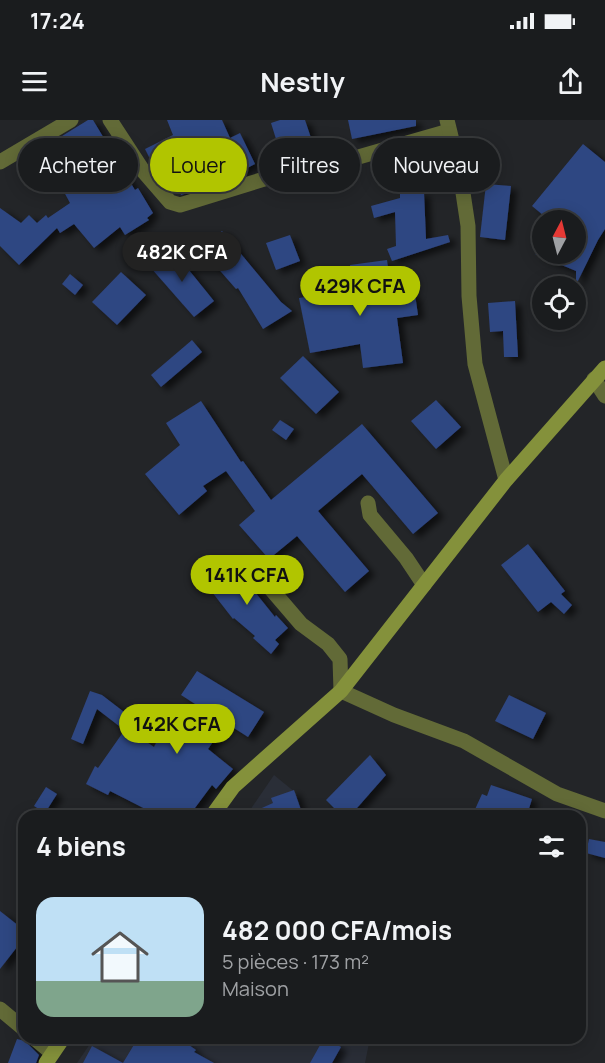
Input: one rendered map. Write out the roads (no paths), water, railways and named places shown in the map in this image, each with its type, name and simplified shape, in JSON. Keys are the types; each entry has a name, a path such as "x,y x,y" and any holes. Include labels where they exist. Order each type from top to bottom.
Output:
{"main road":[{"path":"216,810 233,787 341,691 506,480 605,368"},
{"path":"49,1058 59,1044"}],"street":[{"path":"0,162 71,120"},
{"path":"110,120 144,172 170,202 180,205 287,172 348,160 448,126 460,173 468,226 469,296 476,364 506,480"},
{"path":"594,379 605,396"},
{"path":"368,503 370,515 406,558 424,585"},
{"path":"271,589 301,624 328,644 340,659 341,691 394,715 464,741 557,794 605,811"},
{"path":"0,1009 18,1024"},
{"path":"38,1044 49,1058"}]}
